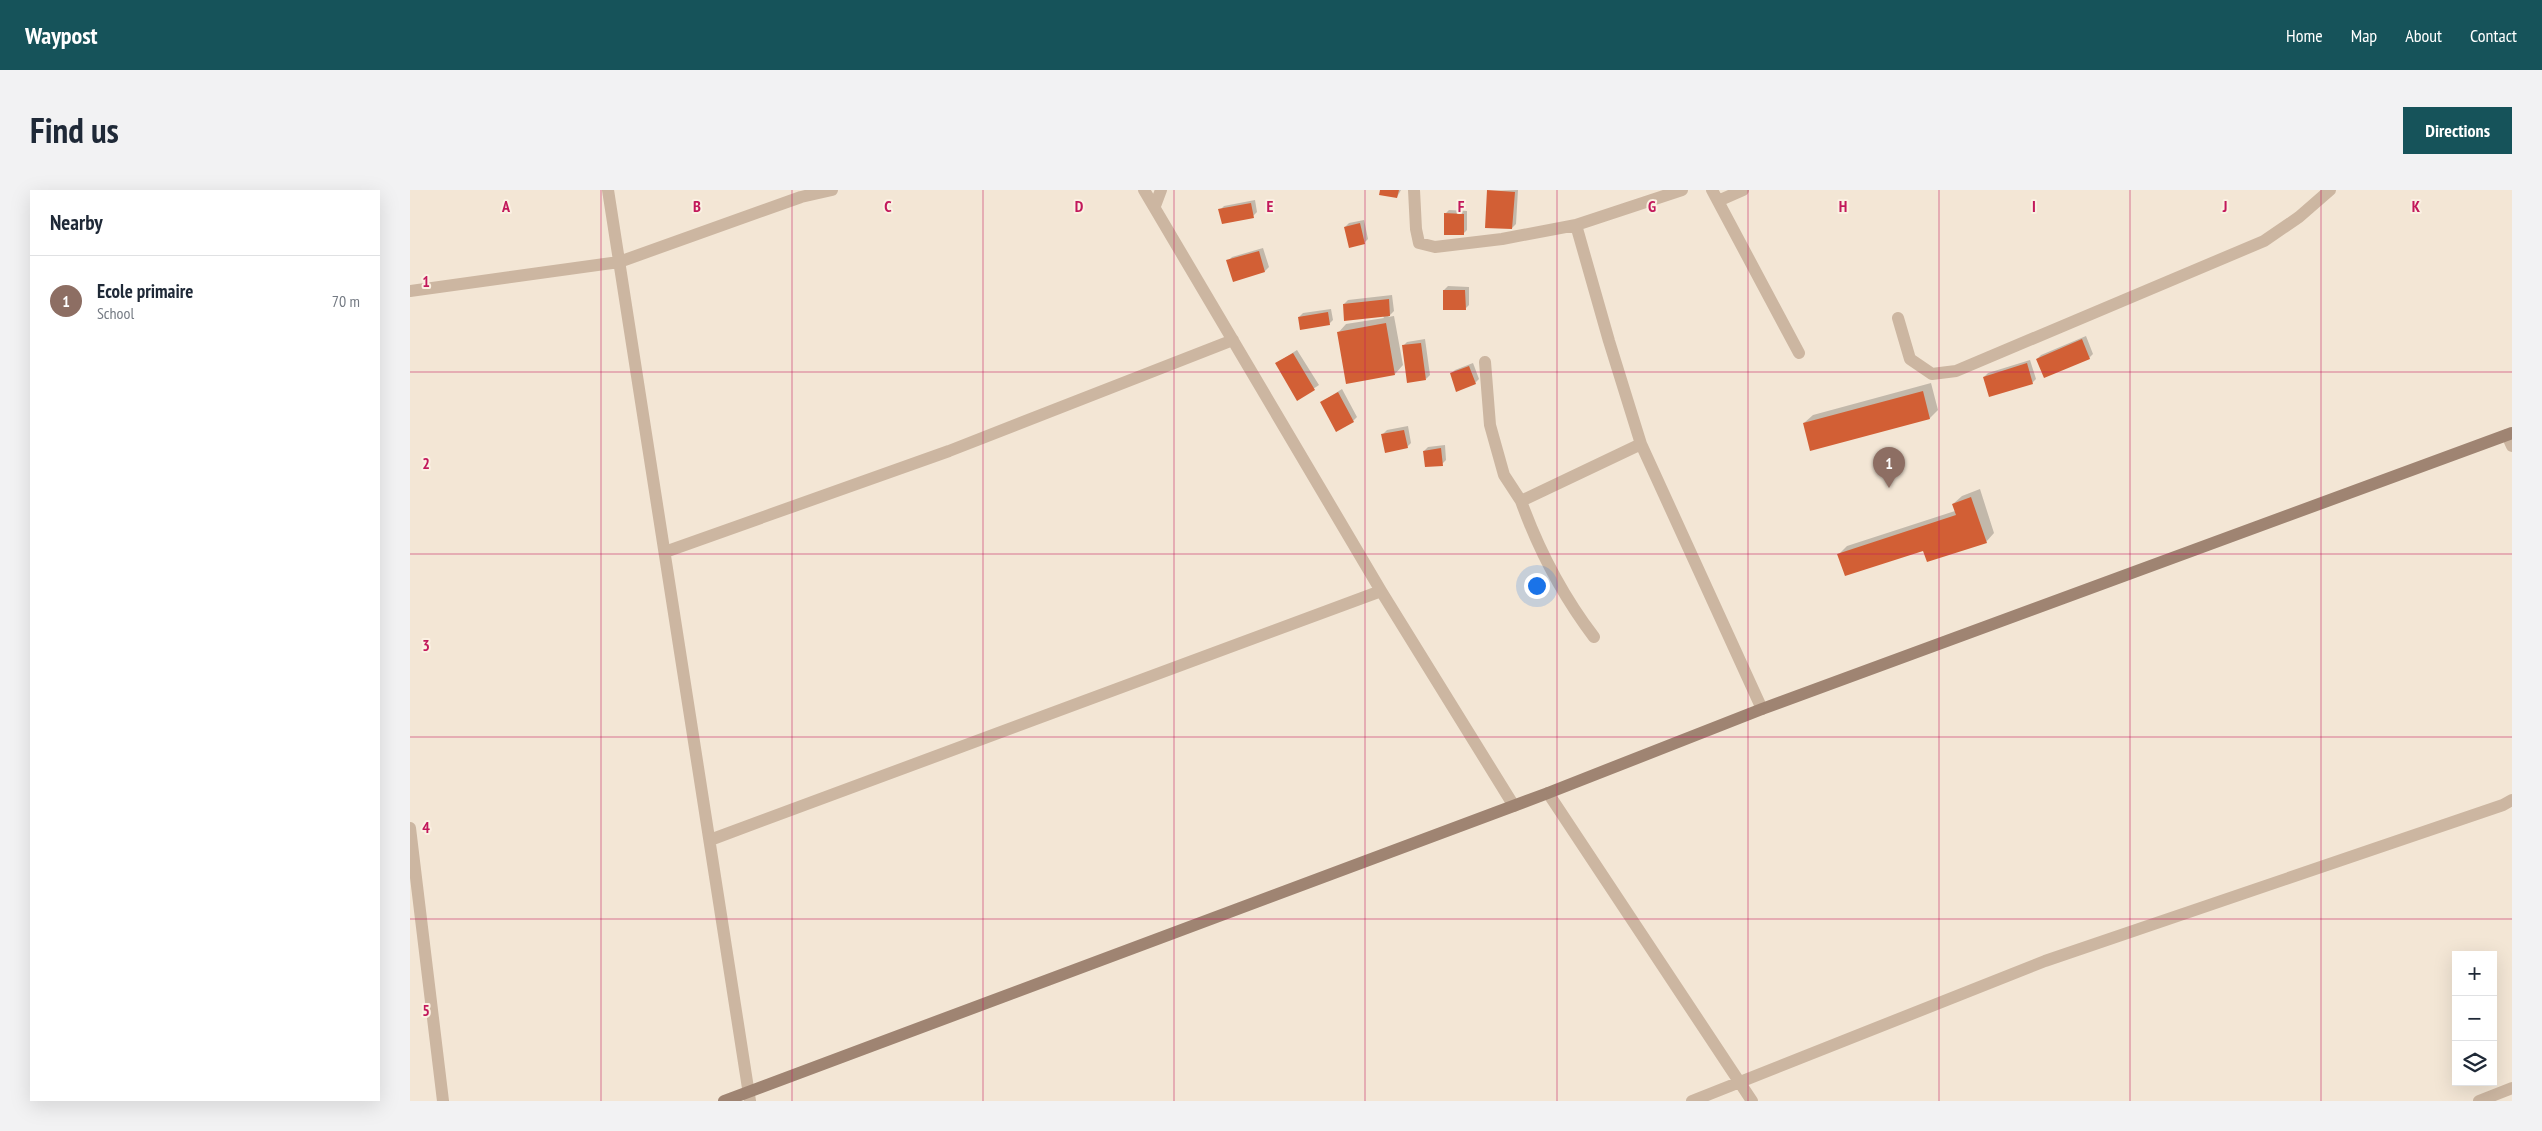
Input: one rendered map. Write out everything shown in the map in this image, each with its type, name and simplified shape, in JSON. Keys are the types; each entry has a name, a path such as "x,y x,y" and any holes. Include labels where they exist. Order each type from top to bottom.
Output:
{"street":[{"path":"608,190 750,1096"},
{"path":"410,291 620,262 799,194 832,190"},
{"path":"1144,190 1381,591 1514,806"},
{"path":"1155,206 1161,190"},
{"path":"1414,190 1416,229 1420,243 1435,247 1502,239 1576,225 1682,190"},
{"path":"1744,190 1715,196 1799,353"},
{"path":"1898,318 1910,359 1932,374 1956,371 2264,241 2299,217 2330,190"},
{"path":"1576,225 1608,342 1641,444 1762,709"},
{"path":"665,552 949,451 1233,340"},
{"path":"1485,362 1490,425 1504,474 1521,501 1534,536 1554,578 1570,606 1594,637"},
{"path":"724,1101 750,1096 1548,793 1762,709 2510,438"},
{"path":"1521,501 1641,444"},
{"path":"710,840 1381,591"},
{"path":"1548,793 1752,1101"},
{"path":"1692,1101 2045,961 2503,805 2512,800"},
{"path":"410,828 443,1101"},
{"path":"2479,1101 2512,1088"}],"building":[{"path":"1380,190 1399,190 1397,198 1379,195"},
{"path":"1487,190 1515,192 1512,229 1485,228"},
{"path":"1251,203 1254,218 1222,224 1218,209"},
{"path":"1444,213 1464,214 1464,235 1444,235"},
{"path":"1360,223 1365,244 1349,248 1344,227"},
{"path":"1259,251 1265,272 1233,282 1226,260"},
{"path":"1443,290 1465,290 1466,310 1443,310"},
{"path":"1389,299 1390,316 1344,321 1343,304"},
{"path":"1328,312 1330,325 1300,330 1298,317"},
{"path":"1386,323 1395,375 1346,384 1337,332"},
{"path":"2082,339 2090,359 2044,378 2036,359"},
{"path":"1421,343 1426,380 1407,383 1402,345"},
{"path":"1293,353 1315,390 1297,401 1275,363"},
{"path":"2027,363 2033,384 1989,397 1983,377"},
{"path":"1469,366 1476,384 1456,392 1450,373"},
{"path":"1923,391 1930,419 1810,451 1803,423"},
{"path":"1338,392 1354,422 1336,432 1320,402"},
{"path":"1404,430 1408,448 1385,453 1381,434"},
{"path":"1441,448 1443,466 1425,467 1423,451"},
{"path":"1971,497 1987,543 1927,562 1923,551 1845,576 1837,554 1956,515 1952,504"}],"place":[{"name":"Ecole primaire","path":"1889,488"}]}
